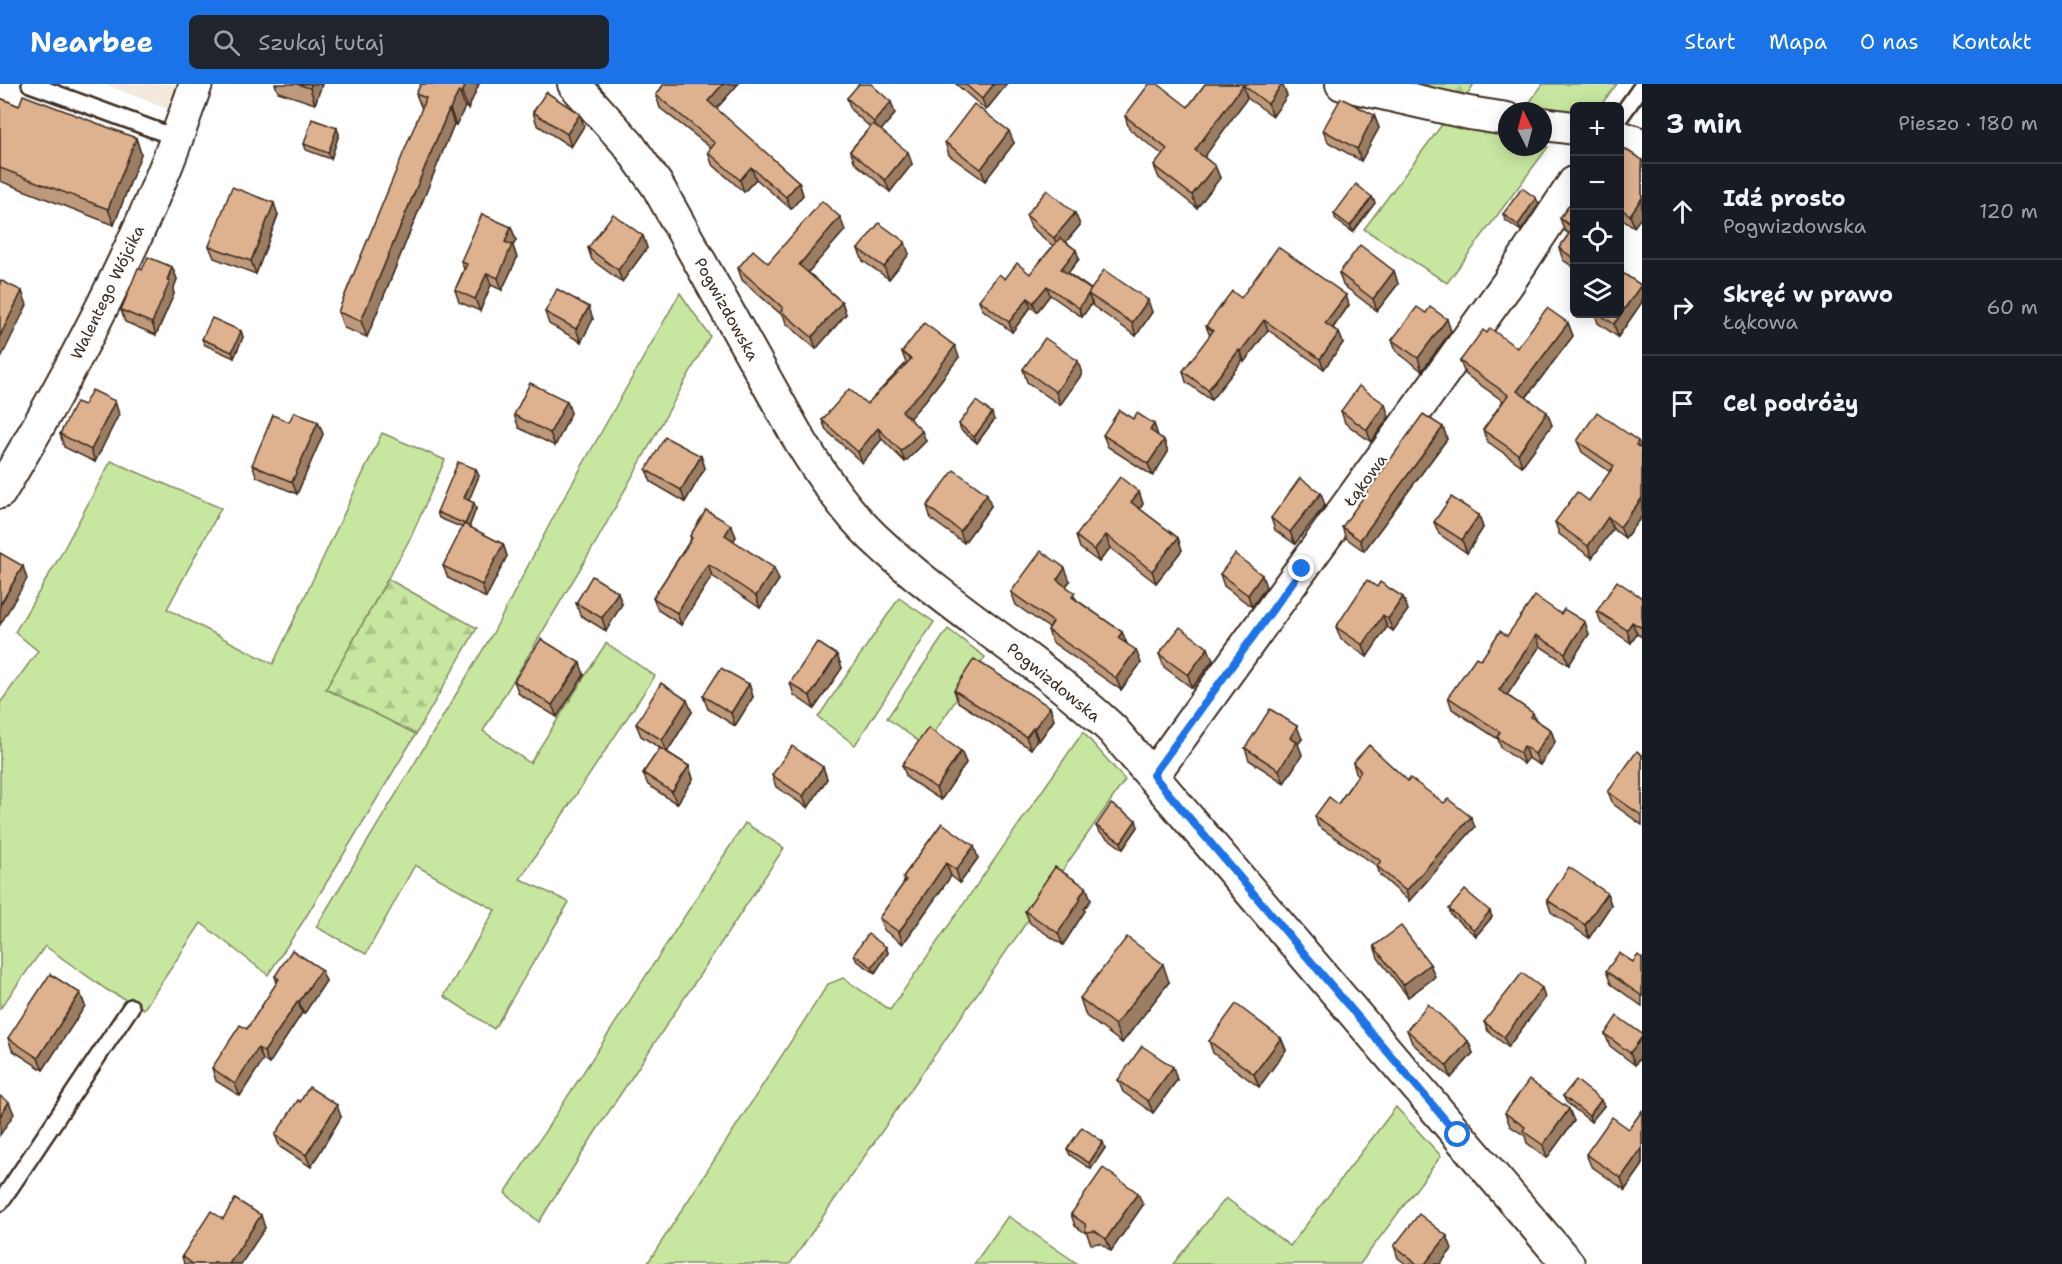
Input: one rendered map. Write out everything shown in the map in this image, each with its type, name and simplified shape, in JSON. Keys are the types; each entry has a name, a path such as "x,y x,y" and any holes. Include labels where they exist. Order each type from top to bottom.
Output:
{"street":[{"name":"Walentego Wójcika","path":"0,492 85,339 138,232 177,138 196,84"},
{"name":"Pogwizdowska","path":"574,84 628,144 657,184 801,442 840,500 872,536 903,563 1082,701 1112,729 1568,1264"},
{"path":"1342,84 1469,113 1498,117"},
{"path":"1552,124 1570,127"},
{"path":"1624,138 1642,145"},
{"name":"Łąkowa","path":"1153,775 1508,283 1570,190"}],"lane":[{"path":"30,84 177,138"},
{"path":"1624,111 1642,86"},
{"path":"0,1203 131,1007"}],"shaded area":[{"path":"105,84 187,84 177,113"}],"green space":[{"path":"1391,84 1474,84 1464,99"},
{"path":"1543,84 1617,84 1603,102 1570,102 1570,116 1552,113 1552,102 1530,102"},
{"path":"1444,122 1498,135 1498,156 1541,156 1447,283 1364,229"},
{"path":"680,293 710,336 595,544 483,731 530,763 606,643 655,676 520,879 569,902 494,1029 444,996 495,910 415,865 366,954 316,927 493,633 556,512"},
{"path":"382,433 445,460 411,537 326,689 416,734 304,920 268,975 201,923 144,1009 107,990 45,946 0,1009 0,703 38,651 15,632 59,558 111,461 221,508 167,609 273,664"},
{"path":"388,579 477,628 416,734 326,689"},
{"path":"899,598 934,622 855,745 818,717"},
{"path":"948,629 985,657 925,746 887,718"},
{"path":"1083,732 1125,780 790,1264 647,1264 828,984 843,978 890,1010"},
{"path":"745,823 784,848 596,1131 539,1222 505,1193"},
{"path":"1396,1107 1441,1156 1360,1264 1173,1264 1226,1198 1290,1246"},
{"path":"1008,1216 1078,1264 974,1264"}],"building":[{"path":"297,84 311,84 310,88"},
{"path":"421,84 466,84 462,93 459,91 449,109 361,321 338,312 426,98 416,94"},
{"path":"664,84 723,84 708,101 799,182 786,197 751,167 740,180 708,152 715,143 656,95"},
{"path":"859,84 871,84 891,102 874,122 847,98"},
{"path":"965,84 994,84 982,99"},
{"path":"1149,84 1158,84 1188,107 1205,84 1282,84 1268,104 1243,85 1195,150 1215,166 1192,195 1154,166 1167,149 1125,116"},
{"path":"546,92 580,114 567,134 533,112"},
{"path":"23,95 136,138 108,209 0,168 0,98 19,106"},
{"path":"1341,98 1374,115 1357,149 1323,130"},
{"path":"974,104 1009,131 981,169 945,142"},
{"path":"312,119 337,128 328,153 304,144"},
{"path":"873,124 908,152 885,180 850,151"},
{"path":"1624,148 1642,160 1642,198 1630,215 1624,211"},
{"path":"1356,184 1372,197 1350,226 1334,214"},
{"path":"232,187 274,203 251,261 209,246"},
{"path":"1522,188 1536,198 1518,225 1503,214"},
{"path":"1047,190 1075,213 1054,238 1026,215"},
{"path":"822,201 840,217 799,265 842,302 812,337 781,311 783,308 738,268 753,250 768,263"},
{"path":"1570,204 1570,226 1560,218"},
{"path":"482,214 511,227 505,242 512,245 498,278 487,273 475,299 455,290 467,264 461,261"},
{"path":"613,214 643,236 618,270 588,248"},
{"path":"879,223 905,242 884,267 858,249"},
{"path":"1570,232 1570,256 1559,248"},
{"path":"1060,238 1076,250 1061,269 1091,290 1079,308 1047,286 1033,303 1028,298 1009,322 979,300 999,274 1005,279 1017,263 1030,274"},
{"path":"1360,245 1394,271 1373,299 1339,273"},
{"path":"1278,247 1346,295 1325,323 1339,333 1320,359 1264,320 1208,390 1183,371 1213,331 1206,326 1232,291 1241,298"},
{"path":"148,257 172,267 167,280 170,281 152,323 121,310 138,268 142,270"},
{"path":"1104,270 1148,300 1132,323 1088,294"},
{"path":"1624,274 1641,285 1624,310"},
{"path":"0,280 22,291 0,336"},
{"path":"557,289 589,307 576,329 545,312"},
{"path":"1417,307 1426,313 1430,307 1447,319 1418,358 1392,340"},
{"path":"1547,308 1568,323 1517,391 1547,412 1518,454 1483,430 1508,395 1460,361 1483,330 1487,333 1490,328 1517,348"},
{"path":"212,318 241,331 232,352 202,339"},
{"path":"1605,318 1618,318 1614,324"},
{"path":"924,323 955,346 922,391 902,411 922,431 901,451 878,428 858,452 822,420 849,389 867,404 911,359 902,352"},
{"path":"1045,338 1078,361 1056,392 1023,369"},
{"path":"530,383 567,401 550,433 514,415"},
{"path":"1359,386 1385,404 1367,430 1341,411"},
{"path":"92,390 115,401 91,450 60,434 76,402 84,405"},
{"path":"976,401 992,413 974,437 959,424"},
{"path":"1119,410 1133,419 1137,413 1154,424 1150,430 1164,440 1148,464 1103,435"},
{"path":"294,412 318,422 292,482 252,465 273,415 289,422"},
{"path":"1597,412 1638,441 1636,445 1642,449 1642,498 1620,527 1608,517 1588,546 1555,522 1577,492 1589,501 1614,466 1577,441"},
{"path":"1423,414 1443,427 1360,540 1342,527"},
{"path":"665,437 701,456 681,490 646,470"},
{"path":"458,462 476,469 464,498 474,503 465,524 437,512"},
{"path":"954,470 987,494 960,531 927,506"},
{"path":"1120,477 1139,492 1131,502 1178,538 1152,571 1106,535 1094,550 1076,536"},
{"path":"1300,478 1321,493 1290,532 1271,518"},
{"path":"1451,497 1479,515 1462,540 1434,522"},
{"path":"706,510 731,525 725,535 774,568 756,596 708,564 677,613 653,598 692,538 690,536"},
{"path":"464,524 503,544 482,585 443,566"},
{"path":"1041,551 1065,568 1057,580 1075,593 1072,597 1122,632 1118,638 1136,650 1116,678 1048,630 1053,622 1011,592"},
{"path":"0,553 23,566 0,605"},
{"path":"1235,554 1262,575 1248,595 1220,574"},
{"path":"592,576 618,592 602,618 576,603"},
{"path":"1367,580 1377,587 1380,582 1403,597 1388,619 1383,615 1363,645 1336,627"},
{"path":"1617,581 1642,598 1642,628 1632,622 1627,630 1597,611"},
{"path":"1535,596 1561,614 1564,609 1585,622 1565,653 1536,635 1499,690 1533,713 1531,717 1551,730 1535,754 1524,746 1520,753 1497,737 1500,732 1448,697 1476,657 1481,660 1500,631 1507,636"},
{"path":"1180,627 1208,648 1188,675 1159,654"},
{"path":"541,639 580,663 552,705 514,681"},
{"path":"817,642 837,655 810,696 790,683"},
{"path":"974,659 1050,707 1026,737 954,690"},
{"path":"721,668 749,684 731,713 703,696"},
{"path":"661,683 687,700 662,740 636,724"},
{"path":"1270,709 1297,726 1290,738 1297,742 1279,770 1245,748"},
{"path":"928,728 961,751 936,788 902,765"},
{"path":"1369,745 1408,781 1410,778 1444,803 1448,799 1471,817 1406,891 1377,866 1381,861 1315,816 1329,797 1338,804 1361,771 1353,763"},
{"path":"792,746 823,767 803,796 772,775"},
{"path":"660,748 689,766 672,792 643,773"},
{"path":"1637,751 1642,755 1641,815 1608,792"},
{"path":"1111,804 1136,820 1121,842 1096,826"},
{"path":"942,823 974,846 956,870 946,863 899,932 879,918 906,880 903,877"},
{"path":"1055,867 1086,887 1079,898 1081,899 1058,933 1025,911"},
{"path":"1569,867 1607,893 1585,925 1547,900"},
{"path":"1465,890 1490,911 1474,930 1449,909"},
{"path":"1401,926 1430,964 1403,985 1374,946"},
{"path":"868,934 886,947 872,967 854,954"},
{"path":"1127,937 1163,964 1115,1025 1080,998"},
{"path":"292,950 321,969 264,1052 258,1048 235,1084 212,1068 240,1025 247,1029 279,979 275,976"},
{"path":"1619,953 1633,962 1638,955 1642,958 1642,996 1606,971"},
{"path":"1522,973 1542,988 1504,1037 1484,1022"},
{"path":"50,974 80,993 38,1058 8,1038"},
{"path":"1236,1004 1281,1038 1254,1074 1209,1041"},
{"path":"1428,1004 1468,1041 1447,1066 1407,1030"},
{"path":"1617,1016 1642,1034 1630,1053 1605,1034"},
{"path":"1142,1046 1173,1067 1148,1101 1118,1080"},
{"path":"1529,1080 1569,1109 1543,1145 1523,1131 1525,1127 1505,1113"},
{"path":"1576,1080 1601,1100 1589,1116 1563,1096"},
{"path":"309,1087 337,1105 306,1155 275,1135"},
{"path":"0,1096 9,1102 0,1116"},
{"path":"1642,1111 1642,1148 1621,1178 1586,1154 1612,1117 1629,1129"},
{"path":"1082,1127 1103,1142 1089,1163 1067,1149"},
{"path":"1103,1168 1138,1193 1106,1239 1095,1231 1086,1232 1085,1224 1071,1214"},
{"path":"235,1199 261,1215 229,1264 215,1262 213,1264 193,1264 182,1256 211,1211 223,1219"},
{"path":"1419,1214 1447,1236 1425,1264 1417,1264 1394,1246"}],"route":[{"path":"1302,569 1153,775 1458,1135"}]}
